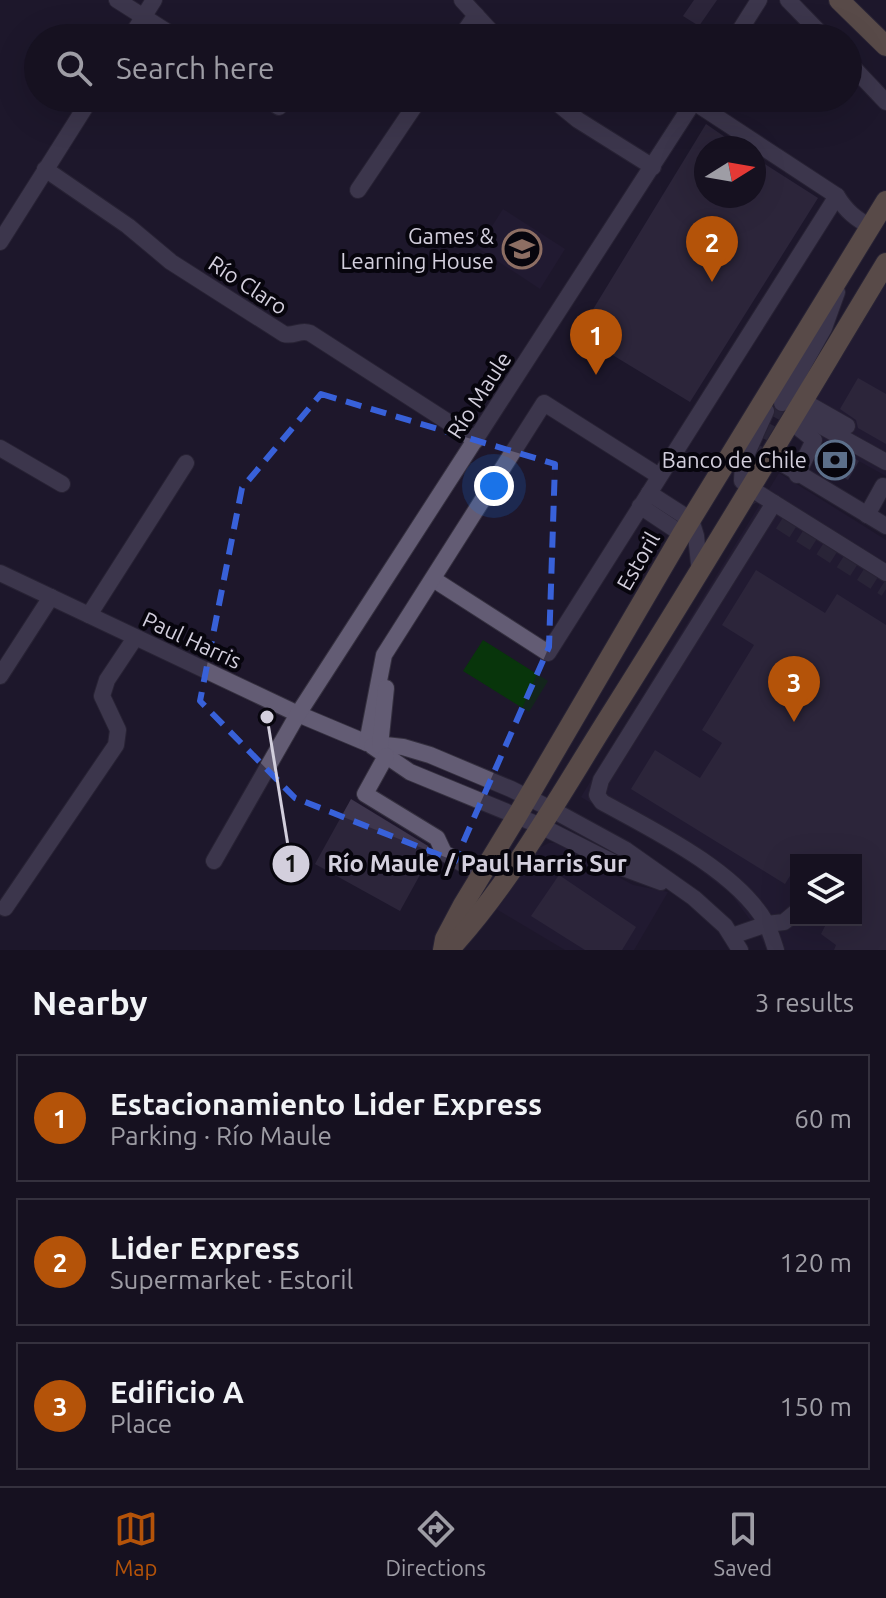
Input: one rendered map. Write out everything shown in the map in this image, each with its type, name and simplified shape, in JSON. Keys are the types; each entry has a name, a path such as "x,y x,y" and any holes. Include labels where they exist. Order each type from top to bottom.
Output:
{"main road":[{"path":"839,0 886,46"},
{"name":"Estoril","path":"446,950 467,930 546,817 770,456 845,272 886,201"},
{"name":"Estoril","path":"446,950 445,939 686,527 789,405 886,263"}],"street":[{"path":"117,0 156,24"},
{"path":"139,24 154,0"},
{"path":"462,0 484,24"},
{"path":"744,24 759,0"},
{"path":"788,0 811,24"},
{"path":"470,24 476,15"},
{"path":"862,77 886,102"},
{"path":"0,242 82,112"},
{"path":"358,190 411,112"},
{"path":"568,112 653,167"},
{"name":"Río Maule","path":"214,861 298,714 687,112"},
{"path":"713,112 837,196 854,217 871,227"},
{"name":"Río Claro","path":"45,169 128,226 171,262 284,334 310,333 476,440"},
{"path":"433,579 548,653 837,196"},
{"path":"482,875 444,853 437,838 365,794 378,748 386,697 384,655 544,403 659,476"},
{"path":"847,426 789,405 764,416 743,462 742,481 886,573"},
{"path":"789,405 886,462"},
{"path":"789,405 814,440 797,475"},
{"path":"0,448 62,484"},
{"path":"770,456 886,526"},
{"path":"89,615 186,463"},
{"path":"867,515 883,486"},
{"path":"645,500 696,536 700,573"},
{"path":"774,503 601,780 597,795 602,802 666,838 744,894 767,924 776,950"},
{"name":"Paul Harris","path":"0,573 298,714 378,748 410,772 517,816 546,817 626,850 716,916 736,943"},
{"path":"0,676 51,597"},
{"path":"5,908 116,745 118,730 102,696 107,680 135,638"},
{"name":"Paul Harris","path":"378,748 403,747 430,755 528,798 546,817"},
{"path":"736,943 767,924 784,922 790,917"}],"highlighted area":[{"path":"321,394 555,464 549,647 455,861 295,798 200,701 242,488"}],"shaded area":[{"name":"Games & Learning House","path":"503,209 565,249 540,289 478,248"},
{"path":"886,278 886,476 799,428"},
{"path":"779,473 886,540 886,950 767,950 757,929 731,894 687,860 581,797"},
{"path":"556,843 633,885 668,892 634,950 565,950 493,907 537,849"}],"green space":[{"path":"483,640 548,681 529,712 463,671"}],"building":[{"path":"694,0 717,0 700,24 683,16"},
{"path":"706,124 724,136 699,136"},
{"path":"694,144 694,208 766,208 766,165 818,198 690,402 578,334"},
{"path":"858,378 886,394 886,444 858,428 856,420 840,409"},
{"name":"Banco de Chile","path":"825,442 859,461 848,480 816,461"},
{"path":"756,570 825,613 837,594 886,625 886,950 834,950 836,945 821,934 825,926 862,926 862,854 790,854 790,876 785,884 631,789 655,750 700,778 722,743 702,730 754,645 722,625"},
{"path":"351,799 428,846 432,853 400,911 315,864"},
{"path":"559,875 636,927 622,950 585,950 531,916"}],"tunnel":[{"path":"782,403 753,458 744,487 757,507 886,589"}],"place":[{"name":"Games & Learning House","path":"522,249"},
{"name":"Lider Express","path":"712,282"},
{"name":"Estacionamiento Lider Express","path":"596,375"},
{"name":"Banco de Chile","path":"835,460"},
{"name":"Río Maule / Paul Harris Sur","path":"267,717"},
{"name":"Edificio A","path":"794,722"}]}
